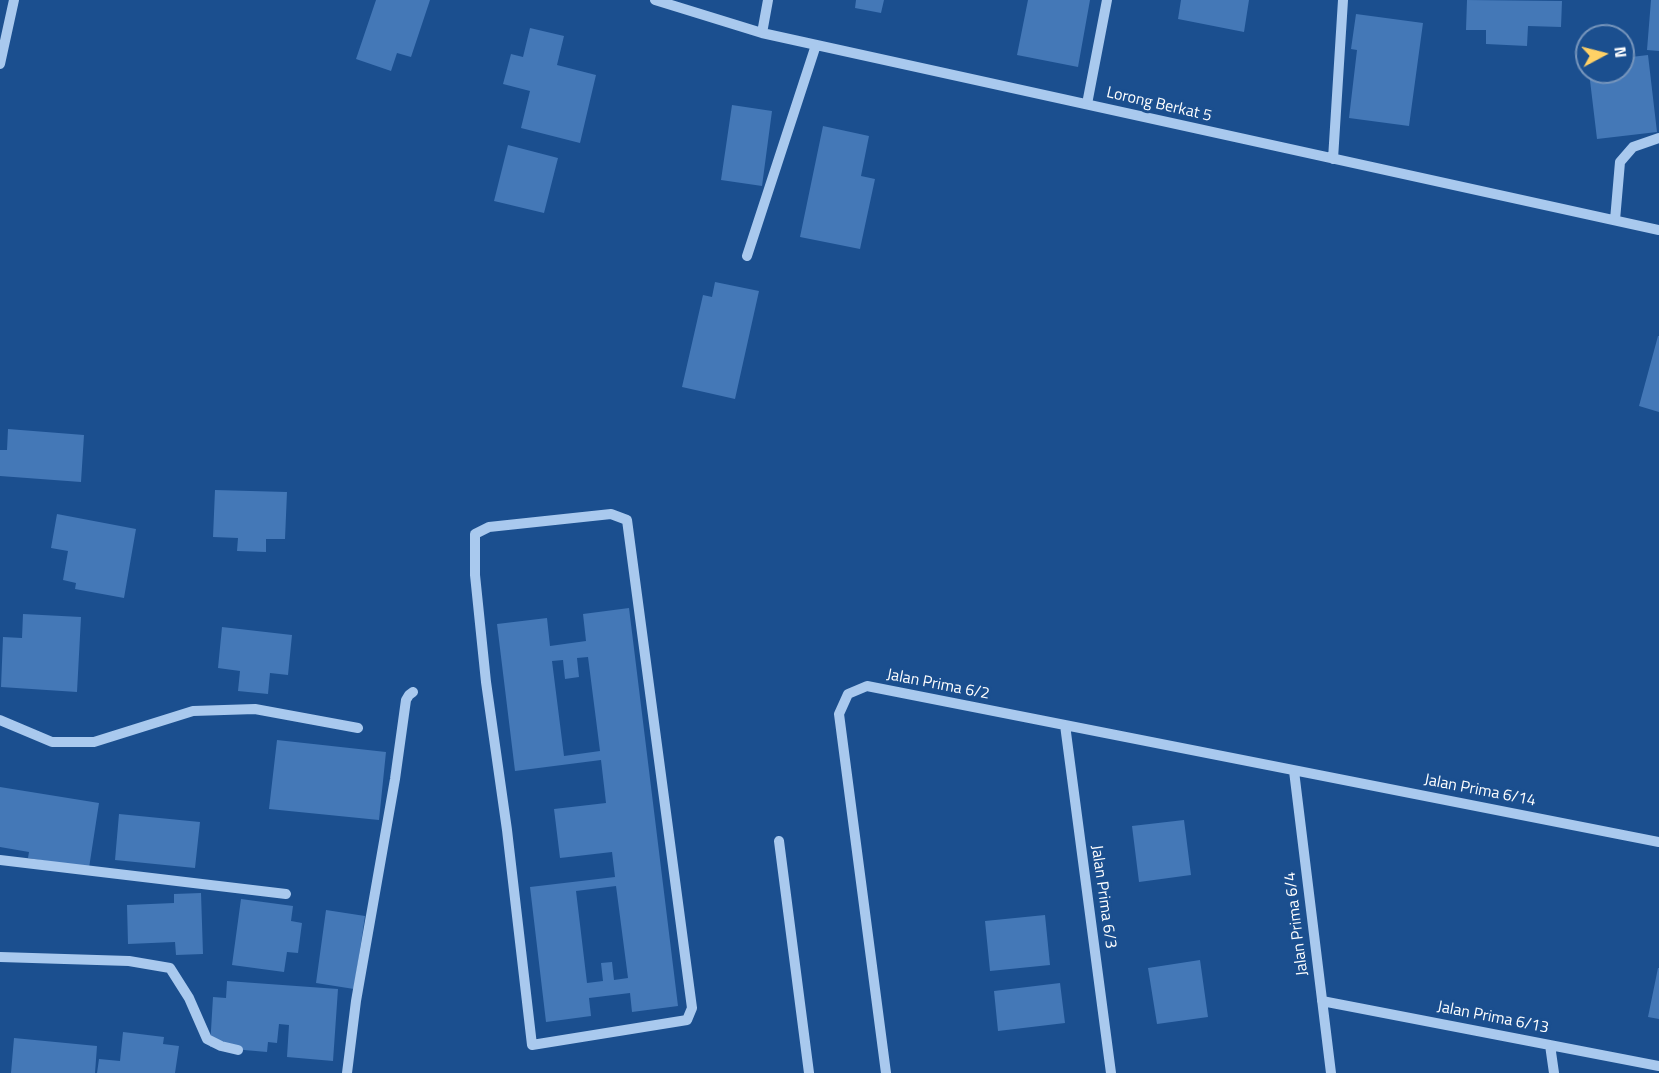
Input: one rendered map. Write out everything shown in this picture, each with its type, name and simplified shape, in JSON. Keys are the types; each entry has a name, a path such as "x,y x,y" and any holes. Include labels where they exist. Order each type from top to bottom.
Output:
{"street":[{"path":"0,64 14,0"},
{"name":"Lorong Berkat 5","path":"655,0 762,33 1659,230"},
{"path":"762,33 768,0"},
{"path":"1087,104 1107,0"},
{"path":"1333,159 1343,0"},
{"path":"747,256 816,45"},
{"path":"1615,220 1620,162 1633,147 1659,138"},
{"path":"611,514 627,520 692,1008 687,1020 532,1045 507,830 486,682 475,574 475,534 489,527 611,514"},
{"name":"Jalan Prima 6/2","path":"886,1073 839,714 848,694 867,686 1294,771"},
{"path":"347,1072 356,1001 395,779 406,700 413,692"},
{"path":"0,720 52,742 94,742 193,711 255,709 358,728"},
{"name":"Jalan Prima 6/3","path":"1065,725 1111,1073"},
{"name":"Jalan Prima 6/14","path":"1294,771 1659,842"},
{"name":"Jalan Prima 6/4","path":"1294,771 1331,1073"},
{"path":"779,841 809,1073"},
{"path":"0,860 286,894"},
{"path":"0,957 129,961 170,968 189,998 207,1039 221,1046 238,1050"},
{"name":"Jalan Prima 6/13","path":"1322,1000 1659,1066"},
{"path":"1550,1045 1554,1073"}],"building":[{"path":"376,0 430,0 411,57 397,53 391,71 356,59"},
{"path":"856,0 884,0 881,13 855,8"},
{"path":"1028,0 1090,0 1078,67 1017,55"},
{"path":"1181,0 1249,0 1244,32 1178,19"},
{"path":"1467,0 1562,1 1561,27 1528,26 1527,46 1486,44 1486,30 1466,30"},
{"path":"1651,0 1659,0 1659,51 1647,50"},
{"path":"1356,14 1423,23 1409,126 1349,118 1357,50 1351,49"},
{"path":"530,28 564,36 557,65 596,75 580,143 521,128 530,91 503,84 511,54 523,57"},
{"path":"1648,55 1657,132 1597,139 1590,84 1635,84 1635,57"},
{"path":"732,105 772,111 762,186 721,180"},
{"path":"823,126 869,136 861,176 875,179 860,249 800,237"},
{"path":"508,145 558,158 544,213 494,201"},
{"path":"715,282 759,291 735,399 682,387 703,295 712,297"},
{"path":"1659,336 1659,412 1639,406"},
{"path":"8,429 84,435 81,482 0,476 0,450 7,450"},
{"path":"215,490 287,492 285,539 266,539 266,552 237,551 238,538 213,537"},
{"path":"57,514 136,529 124,598 75,589 76,583 63,580 68,551 51,548"},
{"path":"629,608 678,1006 632,1012 630,993 589,998 591,1016 546,1022 530,887 615,877 612,852 560,858 554,809 606,803 601,760 515,771 497,624 547,618 550,646 586,641 583,614","holes":["588,657 600,751 564,756 552,661 563,660 565,679 579,677 577,658","616,886 628,978 614,980 612,962 601,963 603,981 587,983 576,891"]},
{"path":"23,614 81,617 77,692 1,687 3,637 22,638"},
{"path":"222,627 292,635 288,675 270,673 268,694 238,691 240,671 218,668"},
{"path":"277,740 386,752 379,820 269,809"},
{"path":"0,787 99,803 89,868 28,858 29,852 0,847"},
{"path":"119,814 200,822 195,868 115,860"},
{"path":"1184,820 1191,875 1139,882 1132,826"},
{"path":"201,893 203,954 176,955 175,942 128,944 127,905 174,903 174,894"},
{"path":"241,899 293,906 291,921 302,923 298,953 287,952 284,972 232,965"},
{"path":"326,910 365,916 354,989 316,983"},
{"path":"1045,915 1050,965 990,971 985,921"},
{"path":"1200,960 1208,1017 1157,1024 1148,968"},
{"path":"1659,968 1659,1019 1648,1017"},
{"path":"227,981 338,989 333,1061 287,1057 289,1025 279,1024 277,1043 268,1042 267,1052 210,1047 213,997 226,998"},
{"path":"1060,983 1065,1023 998,1031 994,991"},
{"path":"123,1032 164,1037 163,1044 179,1046 175,1073 97,1073 99,1059 120,1061"},
{"path":"14,1038 97,1046 95,1073 11,1073"}]}
